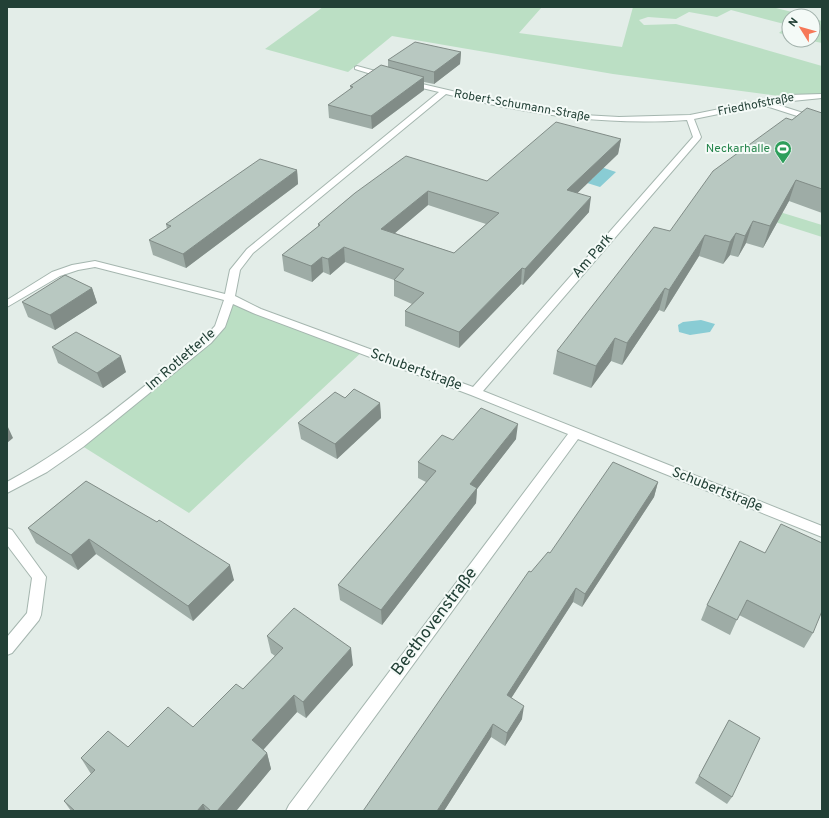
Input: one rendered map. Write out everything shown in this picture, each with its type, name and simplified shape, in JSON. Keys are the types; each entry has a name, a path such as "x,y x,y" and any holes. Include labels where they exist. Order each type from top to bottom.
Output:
{"street":[{"name":"Robert-Schumann-Straße","path":"357,68 444,92 519,108 607,121 690,117"},
{"name":"Im Rotletterle","path":"7,488 42,469 79,444 207,340 220,327 230,298 235,270 250,251 444,92"},
{"name":"Friedhofstraße","path":"690,117 766,103 787,97 822,96"},
{"path":"766,103 822,122"},
{"name":"Am Park","path":"475,392 698,137 690,117"},
{"name":"Schubertstraße","path":"7,304 56,274 76,267 95,264 230,298 257,311 475,392 822,532"},
{"name":"Beethovenstraße","path":"295,811 576,433"},
{"path":"7,534 39,577 34,615 7,648"}],"green space":[{"path":"323,7 542,7 519,33 622,47 633,7 772,7 781,9 781,23 731,10 717,17 689,12 676,19 648,17 639,20 644,25 676,24 822,66 822,96 787,97 613,74 392,36 348,72 265,49"},
{"path":"821,21 822,21 821,43"},
{"path":"708,190 822,225 822,237 701,198"},
{"path":"230,298 364,350 189,513 79,444 220,327"}],"water":[{"path":"601,167 616,172 600,187 584,182 588,178 592,179 600,171"},
{"path":"701,320 715,324 710,332 690,335 679,332 678,325 683,322"}],"building":[{"path":"415,42 461,52 434,72 388,60"},
{"path":"381,65 424,77 371,116 328,105 353,87 350,86"},
{"path":"807,108 822,113 822,189 796,180 770,226 753,221 745,236 736,233 730,242 705,235 669,290 665,288 627,343 615,338 596,366 557,351 654,227 670,231 713,171 786,118 792,120"},
{"path":"556,122 621,139 567,190 591,197 525,269 522,268 459,332 405,311 424,293 394,280 404,269 344,247 328,259 322,257 311,266 282,255 320,225 318,224 355,193 406,156 487,181","holes":["428,191 499,213 454,253 381,229"]},
{"path":"260,159 297,170 183,254 149,240 171,226 166,224"},
{"path":"65,275 92,288 50,315 22,302"},
{"path":"76,332 121,356 97,373 52,347"},
{"path":"354,389 380,403 335,444 298,423 335,392 345,398"},
{"path":"481,408 518,424 470,484 477,488 381,610 338,585 436,471 418,462 442,435 453,440"},
{"path":"613,462 658,482 585,594 576,588 507,695 524,706 507,733 493,724 437,811 363,811 529,571 531,572 548,552 550,553"},
{"path":"86,481 157,522 159,520 230,565 188,606 89,539 71,555 28,528"},
{"path":"781,524 822,543 822,611 813,633 747,600 737,620 707,605 740,541 765,553"},
{"path":"294,608 351,648 303,702 294,695 252,740 267,753 217,811 211,811 203,804 197,811 75,811 64,801 95,770 81,758 108,731 128,747 168,707 193,727 236,684 243,689 283,648 267,636"},
{"path":"729,720 760,738 732,797 699,776"}],"place":[{"name":"Neckarhalle","path":"783,164"}]}
